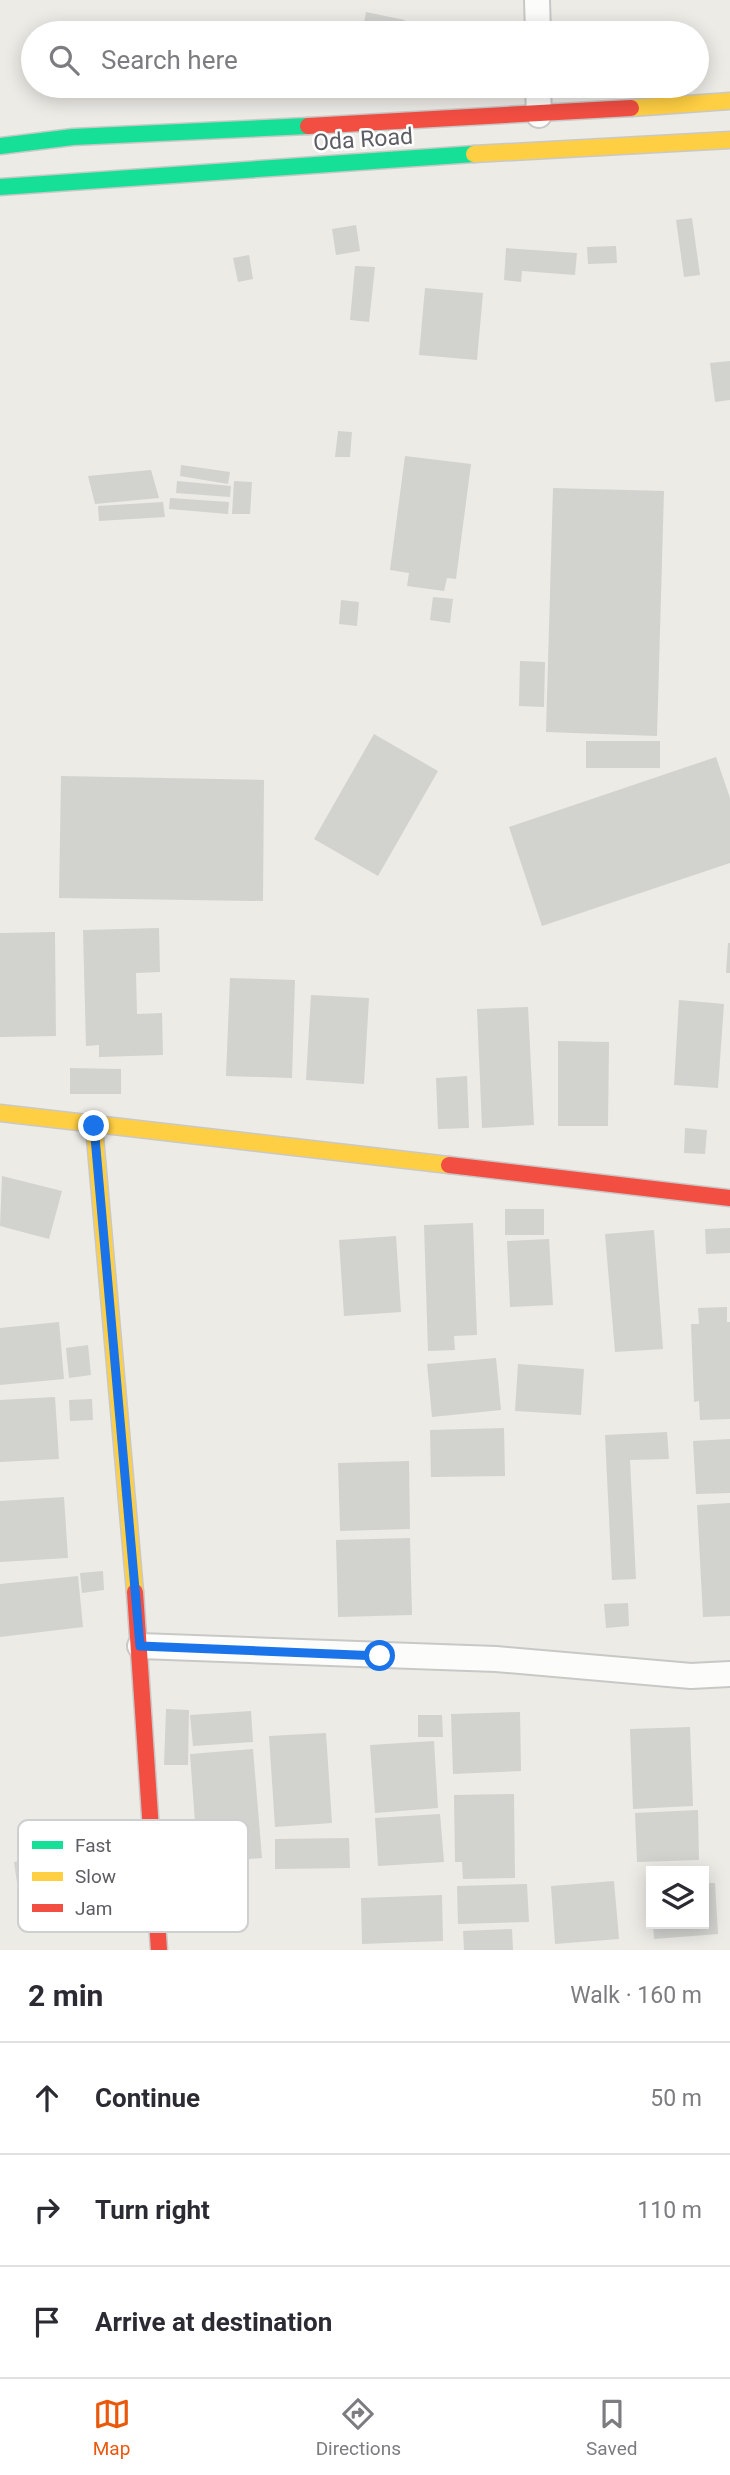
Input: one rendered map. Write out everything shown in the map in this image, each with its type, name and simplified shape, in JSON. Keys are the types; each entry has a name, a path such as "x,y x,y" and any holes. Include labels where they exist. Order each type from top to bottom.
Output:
{"street":[{"path":"537,0 538,21"},
{"path":"538,98 539,115"},
{"name":"Oda Road","path":"0,187 251,149 539,115 730,101"},
{"name":"Oda Road","path":"0,146 74,137 251,149 730,140"},
{"path":"0,1113 730,1198"},
{"path":"94,1126 140,1646 151,1820"},
{"path":"140,1646 496,1659 691,1676 730,1674"},
{"path":"158,1932 159,1950"}],"building":[{"path":"366,12 405,20 405,21 364,21"},
{"path":"692,218 700,275 684,277 676,220"},
{"path":"356,225 360,251 336,255 332,229"},
{"path":"616,246 617,263 588,264 587,247"},
{"path":"506,248 577,253 575,275 522,271 521,282 504,280"},
{"path":"249,255 253,279 238,282 233,258"},
{"path":"355,266 375,267 369,322 350,320"},
{"path":"425,288 483,293 477,360 419,355"},
{"path":"730,361 730,400 715,402 710,363"},
{"path":"338,431 352,432 350,457 335,457"},
{"path":"405,456 471,464 456,579 447,578 444,591 407,586 409,573 390,570"},
{"path":"181,465 230,472 228,484 180,476"},
{"path":"151,470 159,498 95,504 88,476"},
{"path":"177,481 231,486 230,497 176,493"},
{"path":"234,481 252,482 250,514 232,514"},
{"path":"553,488 664,491 657,736 546,732"},
{"path":"170,498 229,502 228,514 169,509"},
{"path":"163,502 165,517 99,521 98,506"},
{"path":"433,597 453,599 450,623 430,620"},
{"path":"341,600 359,602 357,626 339,624"},
{"path":"520,661 545,662 544,707 519,706"},
{"path":"374,734 438,771 378,876 314,839"},
{"path":"586,741 660,741 660,768 586,768"},
{"path":"716,757 730,798 730,863 542,926 509,827"},
{"path":"61,776 264,780 263,901 59,898"},
{"path":"159,928 160,972 136,973 137,1014 162,1013 163,1055 99,1057 99,1045 86,1046 83,930"},
{"path":"55,932 56,1036 0,1037 0,933"},
{"path":"728,943 730,973 726,973"},
{"path":"230,978 295,980 292,1078 226,1076"},
{"path":"311,995 369,998 364,1084 306,1080"},
{"path":"679,1000 724,1004 718,1088 674,1085"},
{"path":"528,1007 534,1125 482,1128 477,1009"},
{"path":"558,1041 609,1042 608,1126 558,1126"},
{"path":"70,1068 121,1069 121,1094 70,1094"},
{"path":"467,1076 469,1128 438,1129 436,1078"},
{"path":"685,1128 707,1130 705,1154 684,1153"},
{"path":"2,1176 62,1191 49,1239 0,1226"},
{"path":"505,1209 544,1209 544,1235 505,1235"},
{"path":"473,1223 477,1335 454,1336 455,1350 428,1351 424,1225"},
{"path":"730,1228 730,1253 706,1254 705,1229"},
{"path":"654,1230 663,1349 615,1352 605,1234"},
{"path":"396,1236 401,1312 344,1316 339,1240"},
{"path":"549,1239 553,1305 510,1307 507,1241"},
{"path":"727,1307 727,1322 730,1322 730,1419 700,1420 699,1401 694,1402 691,1324 699,1324 698,1308"},
{"path":"59,1322 64,1379 0,1385 0,1328"},
{"path":"88,1345 91,1375 69,1378 66,1348"},
{"path":"496,1358 501,1410 432,1417 427,1364"},
{"path":"518,1364 584,1369 581,1415 515,1411"},
{"path":"55,1397 59,1459 0,1462 0,1400"},
{"path":"92,1399 93,1420 70,1421 69,1400"},
{"path":"504,1428 505,1476 431,1477 430,1430"},
{"path":"667,1432 669,1459 630,1460 636,1579 612,1580 605,1435"},
{"path":"730,1439 730,1493 696,1494 693,1441"},
{"path":"409,1461 410,1529 340,1531 338,1463"},
{"path":"64,1497 68,1558 0,1562 0,1501"},
{"path":"730,1503 730,1616 703,1617 697,1505"},
{"path":"410,1538 412,1615 338,1617 336,1540"},
{"path":"103,1571 104,1590 82,1593 80,1573"},
{"path":"78,1576 83,1627 0,1637 0,1584"},
{"path":"628,1603 629,1626 606,1628 604,1604"},
{"path":"166,1709 189,1710 188,1765 164,1765"},
{"path":"251,1711 253,1742 193,1746 190,1715"},
{"path":"520,1712 521,1771 453,1774 451,1714"},
{"path":"418,1715 442,1715 443,1737 418,1737"},
{"path":"690,1727 693,1806 633,1809 630,1729"},
{"path":"326,1733 332,1823 275,1827 269,1736"},
{"path":"434,1741 438,1808 375,1813 370,1745"},
{"path":"253,1749 262,1858 248,1859 248,1820 195,1820 190,1754"},
{"path":"514,1794 515,1878 463,1879 462,1862 455,1862 454,1795"},
{"path":"698,1810 699,1860 637,1862 635,1813"},
{"path":"440,1814 444,1862 378,1866 375,1818"},
{"path":"349,1838 350,1868 275,1869 275,1839"},
{"path":"18,1861 18,1890 14,1862"},
{"path":"614,1881 619,1939 555,1944 551,1886"},
{"path":"709,1883 715,1883 718,1934 654,1939 653,1929 709,1929"},
{"path":"527,1884 529,1922 458,1924 457,1886"},
{"path":"442,1895 443,1941 362,1944 361,1898"},
{"path":"512,1929 513,1950 464,1950 463,1931"}],"traffic: fast":[{"path":"0,146 73,137 308,126"},
{"path":"0,187 474,154"}],"traffic: slow":[{"path":"631,108 730,101"},
{"path":"474,154 730,140"},
{"path":"0,1113 449,1165"},
{"path":"94,1126 135,1592"}],"traffic: jam":[{"path":"308,126 631,108"},
{"path":"449,1165 730,1198"},
{"path":"135,1592 150,1820"},
{"path":"158,1932 159,1950"}],"route":[{"path":"94,1126 140,1646 380,1656"}]}
